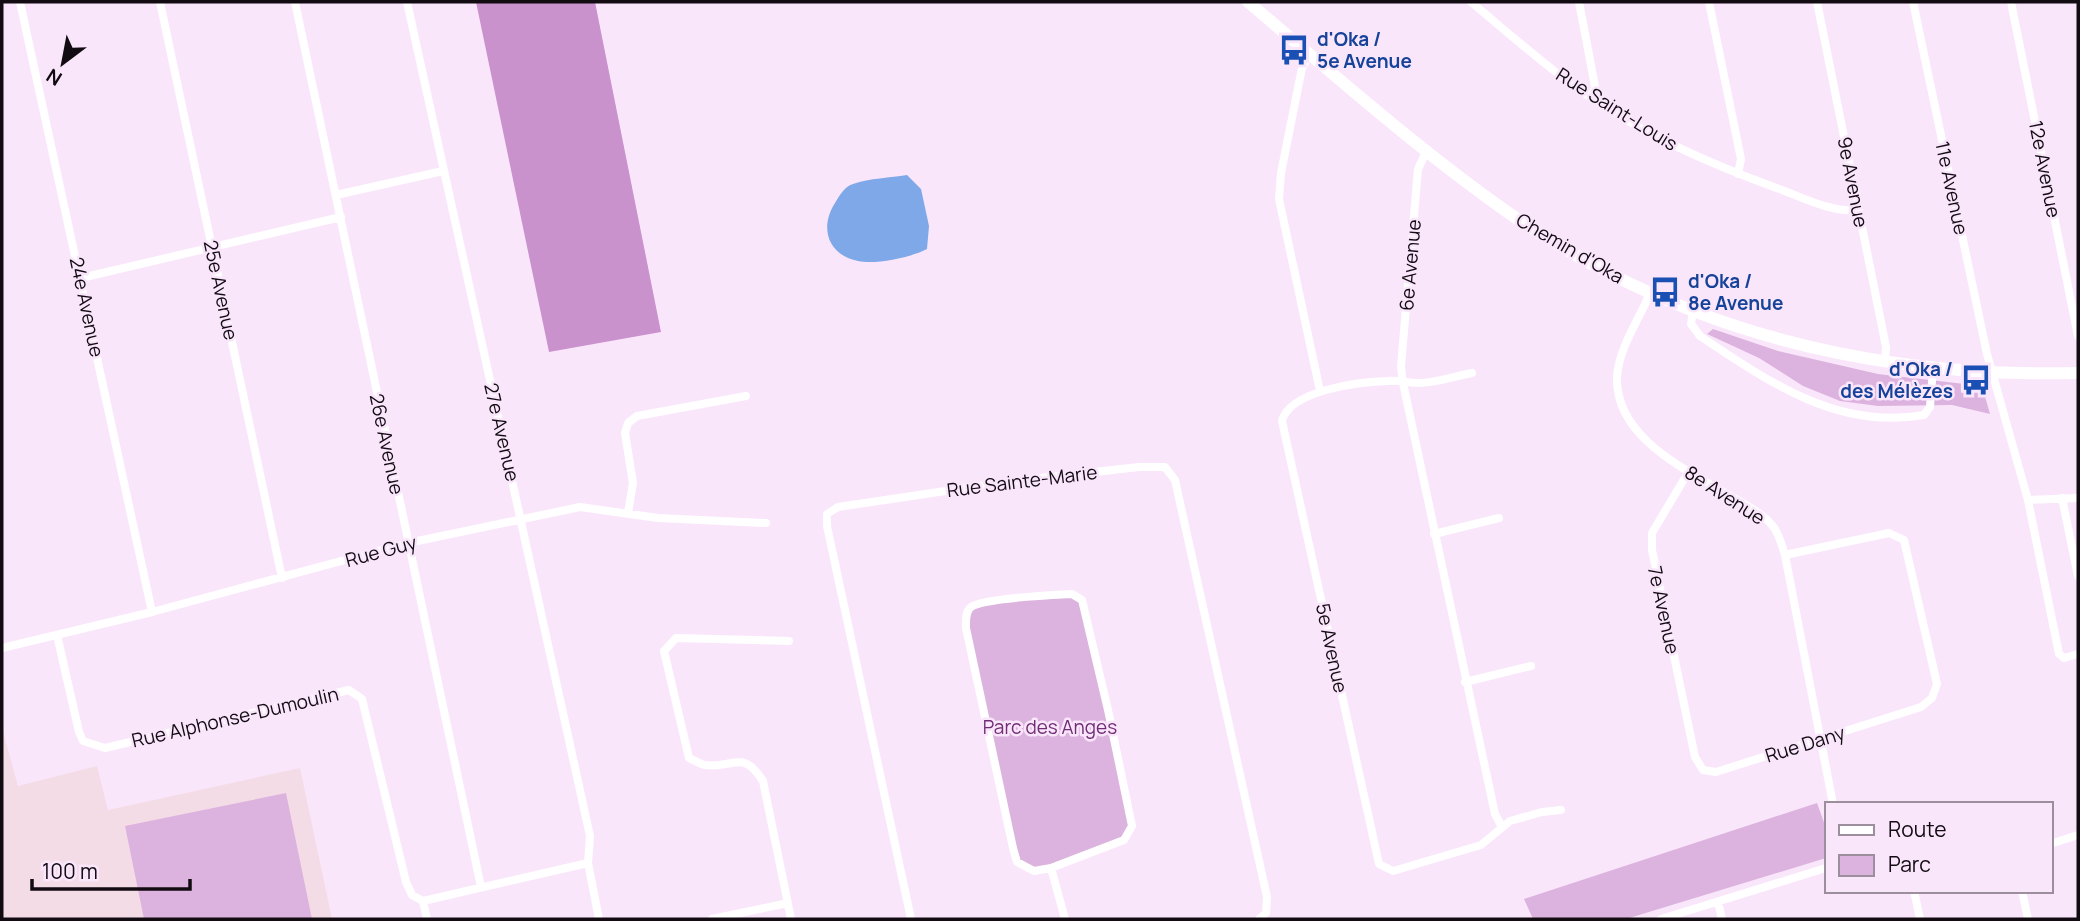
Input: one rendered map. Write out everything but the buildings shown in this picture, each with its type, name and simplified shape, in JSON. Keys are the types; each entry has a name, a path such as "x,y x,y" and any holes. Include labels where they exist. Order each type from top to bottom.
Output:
{"main road":[{"name":"Chemin d'Oka","path":"1248,2 1427,150 1518,219 1564,248 1650,293 1693,311 1785,341 1885,362 1992,373 2078,373"}],"street":[{"name":"24e Avenue","path":"20,2 152,612"},
{"name":"25e Avenue","path":"160,2 282,578"},
{"name":"26e Avenue","path":"295,2 481,887"},
{"name":"27e Avenue","path":"407,2 590,836 588,863 599,919"},
{"name":"Rue Saint-Louis","path":"1471,2 1591,97 1670,145 1738,174 1838,209 1859,210"},
{"path":"1579,2 1595,85 1591,97"},
{"path":"1709,2 1741,159 1738,174"},
{"name":"9e Avenue","path":"1816,2 1886,348 1885,362"},
{"name":"11e Avenue","path":"1913,2 1992,373 2028,500 2059,654 2064,658 2078,654"},
{"name":"12e Avenue","path":"2011,2 2078,336"},
{"path":"1310,53 1302,68 1281,173 1279,199 1320,391 1389,380 1422,383 1472,373"},
{"name":"6e Avenue","path":"1427,150 1418,169 1401,366 1402,383 1465,682 1495,814 1502,827"},
{"path":"336,195 443,171"},
{"path":"81,278 341,217"},
{"name":"8e Avenue","path":"1650,293 1622,353 1617,379 1625,414 1636,430 1661,453 1757,511 1774,527 1785,555 1833,802"},
{"path":"1693,311 1691,324 1700,336 1786,389 1834,411 1878,416 1924,415 1930,407 1933,369"},
{"name":"5e Avenue","path":"1320,391 1303,397 1290,406 1283,421 1379,864 1393,871 1481,845 1502,827"},
{"path":"628,513 633,483 625,433 628,422 637,416 746,396"},
{"name":"Rue Sainte-Marie","path":"911,919 827,526 827,514 838,507 1006,482 1139,467 1165,467 1175,480 1267,897 1266,913 1259,919"},
{"name":"7e Avenue","path":"1689,471 1652,533 1652,550 1695,757"},
{"path":"2062,498 2078,576"},
{"path":"2028,500 2078,498"},
{"name":"Rue Guy","path":"2,648 152,612 408,543 580,507 658,518 766,523"},
{"path":"1434,534 1499,518"},
{"name":"Rue Dany","path":"1695,757 1703,770 1716,772 1922,707 1932,698 1937,684 1904,540 1889,533 1785,555"},
{"path":"1072,594 1082,600 1132,826 1124,840 1051,868 1034,871 1017,862 966,628 966,613 971,607 986,603 1072,594"},
{"name":"Rue Alphonse-Dumoulin","path":"57,635 79,732 83,741 105,748 349,690 362,699 408,889 416,899 423,901"},
{"path":"789,641 676,638 664,651 690,758 704,765 745,762 754,767 763,780 791,919"},
{"path":"1465,682 1531,666"},
{"path":"1502,827 1510,821 1561,810"},
{"path":"2052,843 2078,835"},
{"path":"427,919 423,901 588,863"},
{"path":"1051,868 1065,919"},
{"path":"1661,919 1825,868"},
{"path":"1914,893 1920,919"},
{"path":"2022,893 2028,919"},
{"path":"1718,902 1722,919"},
{"path":"712,919 788,904"}],"shaded area":[{"path":"476,2 595,2 661,332 549,352"},
{"path":"2,728 18,786 97,766 108,810 300,768 332,919 2,919"}],"green space":[{"path":"1713,329 1778,351 1878,374 1982,386 1990,414 1952,405 1878,406 1840,401 1803,386 1759,358 1707,334"},
{"name":"Parc des Anges","path":"1072,594 1082,600 1132,826 1124,840 1034,871 1017,862 966,628 971,607"},
{"path":"286,793 312,919 144,919 125,826"},
{"path":"1817,803 1825,825 1825,858 1626,919 1533,919 1524,899"}],"water":[{"path":"907,175 921,189 929,226 927,249 903,257 866,262 848,258 833,247 827,231 828,222 830,212 842,192 850,185 860,182"}],"place":[{"name":"d'Oka / 5e Avenue","path":"1294,50"},
{"name":"d'Oka / 8e Avenue","path":"1665,292"},
{"name":"d'Oka / des Mélèzes","path":"1976,380"}]}
